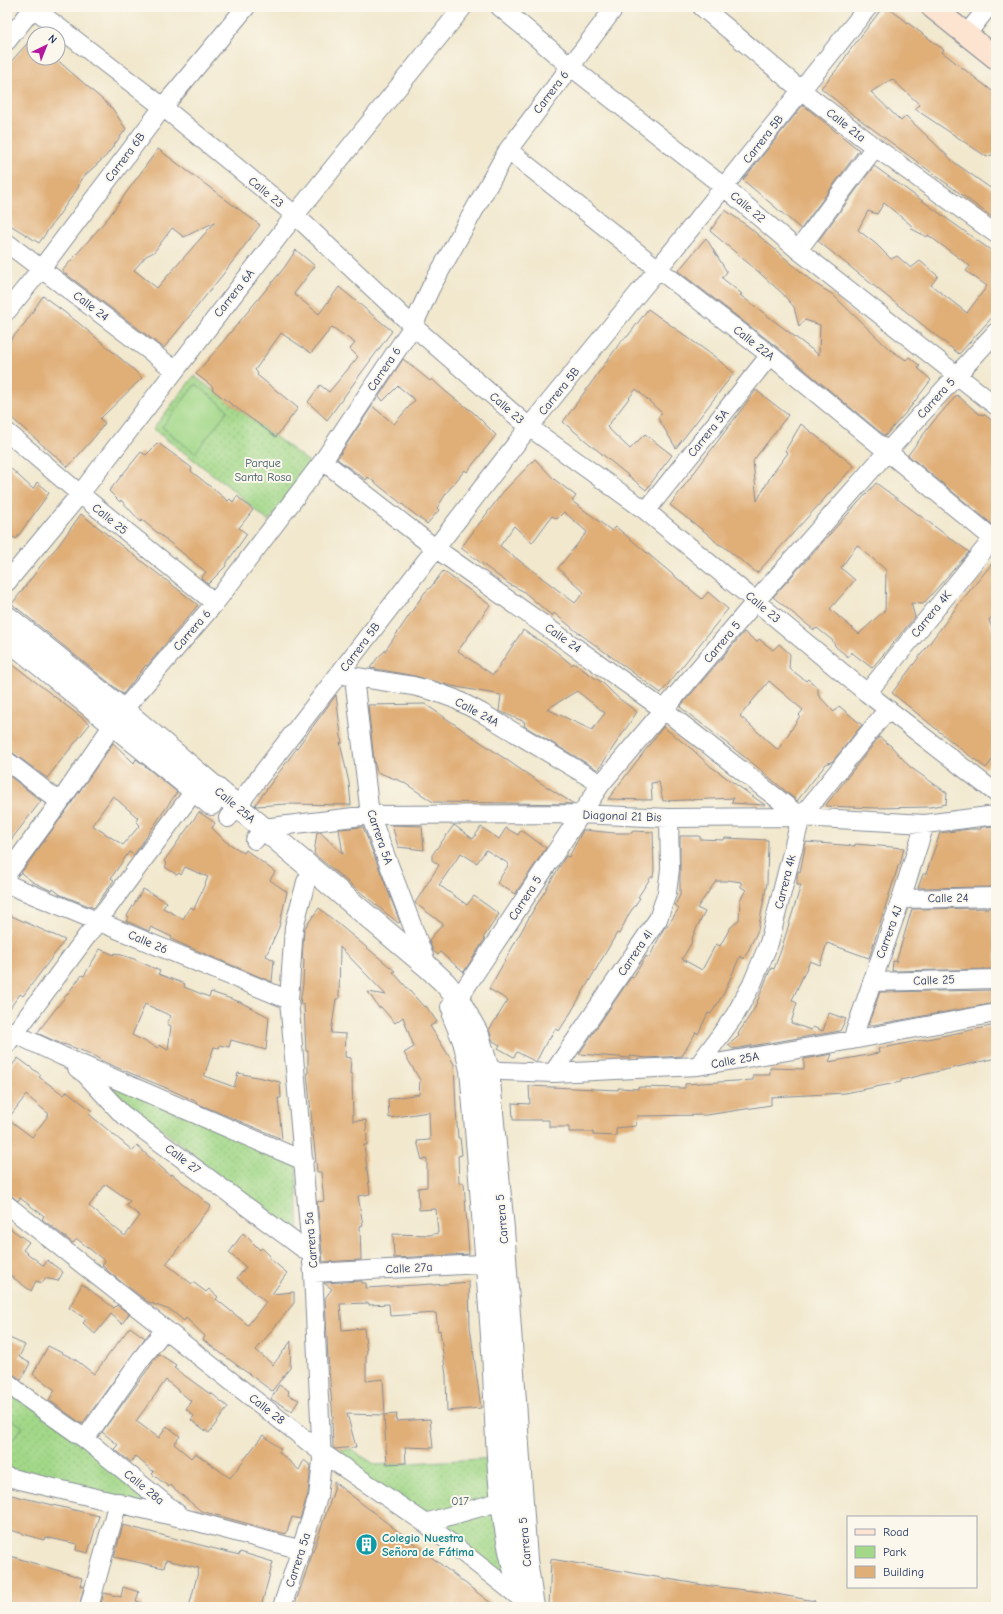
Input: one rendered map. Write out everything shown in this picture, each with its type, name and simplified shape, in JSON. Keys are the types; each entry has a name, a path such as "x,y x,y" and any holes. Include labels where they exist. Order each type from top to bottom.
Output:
{"main road":[{"path":"932,7 970,30 996,40"},
{"path":"954,7 970,30 996,58"}],"street":[{"name":"Calle 23","path":"33,7 163,107 295,215 413,326 529,427 646,510 867,693 993,786"},
{"path":"7,41 33,7"},
{"name":"Carrera 6B","path":"7,310 41,268 163,107 246,7"},
{"name":"Carrera 6A","path":"7,582 80,494 295,215 463,7"},
{"name":"Calle 22","path":"500,7 570,66 724,187 798,250 996,406"},
{"name":"Carrera 6","path":"7,874 60,802 118,717 215,603 323,461 413,326 431,287 508,150 615,7"},
{"name":"Calle 21a","path":"702,7 801,90 875,147 996,234"},
{"name":"Carrera 5B","path":"233,812 347,675 435,548 529,427 658,270 868,7"},
{"path":"970,30 988,7"},
{"path":"798,250 875,147"},
{"name":"Calle 22A","path":"508,150 658,270 770,355 995,539"},
{"name":"Calle 24","path":"7,243 175,370"},
{"name":"Carrera 5","path":"528,1605 526,1560 496,1264 479,1070 464,1040 454,1003 601,784 756,602 887,452 996,332"},
{"name":"Carrera 5A","path":"646,510 770,355"},
{"name":"Calle 25","path":"7,432 80,494 215,603"},
{"name":"Calle 24","path":"323,461 435,548 664,710 801,817"},
{"name":"Carrera 4K","path":"867,693 995,539"},
{"name":"Calle 25A","path":"7,617 118,717 309,876 423,978 454,1003"},
{"name":"Calle 25A","path":"7,638 118,717"},
{"name":"Carrera 5A","path":"347,675 370,815 428,966"},
{"name":"Calle 24A","path":"347,675 413,686 455,699 482,712 601,784"},
{"name":"Carrera 4k","path":"698,1066 735,1015 752,984 769,943 801,817 888,709"},
{"path":"7,761 60,802"},
{"path":"10,1036 199,784"},
{"name":"Diagonal 21 Bis","path":"259,834 370,815 580,814 669,818 801,817 925,824 996,815"},
{"name":"Carrera 4l","path":"553,1073 658,919 667,893 670,869 669,818"},
{"name":"Carrera 4J","path":"852,1040 901,899 925,824"},
{"name":"Calle 25A","path":"309,876 428,966 445,983 454,1003"},
{"name":"Carrera 5a","path":"282,1607 302,1550 318,1497 322,1461 314,1273 289,1000 294,928 309,876"},
{"name":"Calle 26","path":"7,884 98,920 289,1000"},
{"name":"Calle 24","path":"901,899 996,897"},
{"name":"Calle 25","path":"872,982 996,979"},
{"name":"Calle 25A","path":"479,1070 553,1073 698,1066 852,1040 996,1013"},
{"name":"Calle 27","path":"10,1036 62,1056 304,1160"},
{"name":"Calle 27","path":"62,1056 85,1074 122,1114 312,1255"},
{"name":"Calle 28","path":"7,1205 95,1276 321,1452 425,1523 528,1605"},
{"name":"Carrera 5","path":"496,1264 502,1501 512,1561 528,1605"},
{"name":"Calle 27a","path":"314,1273 496,1264"},
{"path":"85,1439 141,1359 165,1329"},
{"name":"Calle 28a","path":"7,1382 20,1393 85,1439 183,1518 302,1550"},
{"path":"7,1477 183,1518"},
{"path":"425,1523 502,1501"},
{"path":"89,1607 118,1502"}],"green space":[{"name":"Parque Santa Rosa","path":"194,376 309,462 279,509 268,521 228,486 153,429"},
{"path":"196,384 228,410 195,453 162,427"},
{"path":"102,1080 296,1163 299,1233 297,1240"},
{"path":"7,1375 183,1518 7,1477"},
{"path":"7,1416 23,1427 7,1446"},
{"name":"017","path":"350,1449 376,1465 497,1458 512,1593 328,1451"}],"building":[{"path":"883,7 887,7 944,50 942,52 996,94 996,153 987,157 915,109 920,105 892,79 871,92 901,121 906,116 955,163 996,192 996,220 851,113 821,88 839,67"},
{"path":"26,45 26,66 64,66 112,108 126,129 106,156 81,179 78,188 39,243 7,223 7,66"},
{"path":"803,105 859,150 801,229 743,180"},
{"path":"158,149 260,225 164,348 62,271 108,218","holes":["215,222 157,288 134,270 146,256 154,252 172,228 184,237"]},
{"path":"874,166 996,254 996,313 959,354 818,241","holes":["884,203 911,225 912,229 927,237 928,235 970,266 966,271 987,286 967,313 931,285 938,276 920,261 911,268 897,256 891,259 876,244 858,230 868,211 877,214"]},
{"path":"725,210 749,227 814,283 832,294 889,349 906,360 909,357 920,366 918,368 931,380 909,409 885,436 777,347 678,271 706,238 727,272 722,278 742,294 740,295 819,355 820,325 805,320 799,327 794,307 782,293 710,231"},
{"path":"296,250 315,266 294,294 319,314 339,287 392,331 327,420 308,402 320,385 329,392 358,357 350,349 355,343 332,327 311,353 281,333 255,370 258,373 257,375 298,408 276,437 223,398 212,389 213,387 196,374 284,268"},
{"path":"43,296 80,324 142,378 100,419 105,423 68,467 7,414 7,344 25,323"},
{"path":"648,309 715,357 734,373 676,448 658,418 662,413 636,389 607,427 630,449 645,434 672,455 646,490 563,422 622,340 628,336"},
{"path":"403,359 430,381 432,379 446,392 474,413 496,435 467,472 465,470 447,492 437,508 439,510 427,524 368,477 366,480 337,459 372,406 394,424 415,400 398,386 383,401 379,396"},
{"path":"756,390 788,415 753,461 757,501 772,474 788,453 785,451 801,424 854,466 757,573 670,505"},
{"path":"957,395 979,414 985,415 996,424 996,522 993,525 908,455 932,423"},
{"path":"158,443 192,468 191,471 228,501 230,499 233,502 237,496 253,510 239,528 247,534 225,565 226,566 208,584 201,578 206,572 142,520 141,522 121,500 120,502 109,491 141,452 146,455"},
{"path":"535,459 554,479 576,496 572,501 612,531 616,527 702,599 708,592 728,609 661,693 576,631 554,613 552,616 523,591 509,584 461,548 503,492","holes":["564,512 587,532 558,568 584,592 575,603 500,546 514,526 532,543 552,516 557,519"]},
{"path":"7,465 33,489 37,482 49,493 16,539 7,533"},
{"path":"876,483 969,552 923,604 911,603 915,617 872,668 851,652 848,657 836,647 832,640 817,628 814,630 773,597","holes":["857,545 886,570 885,610 859,634 830,609 855,580 841,568"]},
{"path":"81,514 198,605 123,694 12,604 42,564 58,546"},
{"path":"996,559 996,612 989,620 996,638 996,755 986,768 892,693 962,600"},
{"path":"443,571 490,605 458,651 493,675 523,630 554,650 572,665 573,663 604,684 617,697 637,712 598,770 524,726 525,722 499,711 501,695 451,686 415,676 370,668 378,657 385,651 425,592 431,587","holes":["577,691 605,713 592,730 547,709"]},
{"path":"744,632 757,642 759,639 773,650 779,644 790,654 789,668 806,681 808,679 818,688 818,695 834,712 839,706 862,725 833,761 826,764 797,801 756,766 680,707","holes":["769,681 803,710 778,750 740,716"]},
{"path":"7,660 90,724 47,778 13,753 7,751"},
{"path":"336,695 342,744 340,742 349,783 351,805 287,804 256,806 255,805"},
{"path":"425,704 533,778 574,804 433,802 403,782 377,772 374,761 368,705"},
{"path":"663,727 693,750 710,766 765,805 731,803 734,798 663,801 659,782 651,783 652,800 608,799"},
{"path":"879,737 891,746 910,767 947,793 946,804 930,807 876,808 825,806"},
{"path":"113,743 134,763 136,759 177,792 134,855 129,852 111,878 114,880 94,908 61,895 53,889 52,891 33,882 21,873","holes":["113,796 138,818 136,821 140,825 123,845 92,825"]},
{"path":"7,774 41,801 7,845"},
{"path":"199,812 215,823 212,828 225,841 244,853 246,850 275,872 270,880 287,892 279,927 266,956 274,960 272,982 184,945 171,939 172,937 151,927 149,931 126,921 129,917 127,916 143,889 167,902 163,908 183,919 190,907 194,909 208,877 185,867 181,875 179,873 177,875 165,867 167,864 164,861"},
{"path":"392,825 422,826 424,850 398,847"},
{"path":"454,825 473,839 481,827 499,839 506,828 518,835 521,830 546,848 515,894 497,883 509,864 486,850 477,863 461,853 439,885 467,905 474,896 499,914 483,938 485,939 464,972 440,952 438,955 433,951 429,940 443,924 415,903 439,865 432,860 432,855"},
{"path":"996,826 996,887 918,888 923,874 926,874 940,833"},
{"path":"363,827 400,922 398,923 314,854 317,832 320,832 343,854 339,829"},
{"path":"583,830 615,833 632,833 632,831 653,832 653,877 651,877 638,897 640,898 629,914 619,934 617,933 570,1014 559,1031 555,1029 536,1062 517,1052 514,1057 498,1048 500,1045 493,1041 489,1030 508,1000 489,989 531,914 566,856 569,857"},
{"path":"680,836 700,836 700,839 724,840 725,838 768,840 767,883 758,930 744,959 740,956 724,993 711,1014 708,1013 698,1034 696,1032 682,1056 647,1058 630,1056 630,1058 579,1054 631,977 633,978 646,956 649,958 664,928 667,927 679,908 675,905 680,895","holes":["728,880 741,882 741,887 746,890 740,900 739,920 730,928 720,946 716,944 702,970 682,959 692,942 691,941 696,929 705,912 697,908 716,881"]},
{"path":"806,842 904,848 900,865 898,865 869,958 827,943 820,965 810,961 792,1000 797,1003 791,1023 811,1030 813,1027 823,1031 829,1013 846,1019 840,1031 733,1049 728,1045 739,1036 738,1034 754,1009 771,968 774,969 781,950 801,885 797,885 797,874 798,871 800,872"},
{"path":"319,908 395,971 393,972 424,1007 426,1006 437,1022 430,1026 454,1064 458,1138 460,1138 462,1155 458,1156 459,1183 464,1183 469,1254 394,1258 393,1234 430,1235 438,1233 436,1209 419,1210 418,1188 427,1187 427,1159 422,1160 417,1141 430,1140 429,1112 389,1118 388,1099 419,1094 420,1080 404,1053 414,1047 403,1017 395,1023 381,1007 379,1008 368,992 386,995 340,947 339,999 336,999 331,1033 346,1034 345,1057 351,1058 350,1074 352,1074 353,1121 366,1120 367,1145 364,1145 370,1194 358,1196 363,1225 360,1226 361,1260 323,1262 317,1202 324,1201 321,1172 317,1172 307,1073 308,1051 306,1051 304,1005 300,1004 303,983 304,959 302,959 304,929"},
{"path":"996,908 996,969 892,971 893,961 896,962 912,909"},
{"path":"7,914 65,940 23,996 20,994 7,1012"},
{"path":"100,949 114,955 115,953 134,959 160,971 158,974 185,984 184,987 209,997 211,992 240,1002 269,1017 266,1050 231,1040 229,1047 220,1045 219,1048 214,1047 204,1076 234,1087 238,1073 280,1082 281,1098 278,1098 282,1139 196,1103 197,1102 171,1090 104,1062 91,1054 64,1045 37,1033 82,975 84,976","holes":["145,1004 171,1016 167,1024 171,1026 168,1050 159,1045 158,1048 132,1035"]},
{"path":"996,990 996,1003 868,1025 880,992"},
{"path":"996,1025 996,1058 901,1080 901,1082 845,1093 771,1097 771,1105 707,1115 637,1116 636,1126 616,1128 616,1136 593,1135 593,1132 569,1132 569,1127 549,1127 549,1120 513,1120 512,1103 530,1104 529,1086 618,1090 618,1088 638,1089 638,1087 685,1088 685,1084 753,1080 753,1075 770,1075 770,1068 804,1069 804,1059 832,1054 829,1062 879,1053 878,1049"},
{"path":"18,1058 41,1075 39,1077 64,1095 67,1091 92,1111 89,1114 133,1151 137,1146 171,1176 172,1174 211,1206 166,1264 192,1284 193,1282 206,1292 209,1289 218,1297 216,1299 248,1325 266,1302 237,1278 246,1267 229,1253 243,1233 260,1250 262,1248 270,1256 269,1258 287,1273 272,1294 294,1292 294,1303 256,1350 273,1365 291,1341 290,1368 272,1391 203,1340 205,1336 186,1318 184,1321 172,1311 148,1302 111,1274 102,1265 105,1261 77,1239 73,1243 42,1219 44,1216 20,1198 18,1201 7,1195 7,1072","holes":["26,1095 49,1114 32,1137 8,1119","106,1184 130,1201 126,1205 140,1216 125,1236 89,1206"]},
{"path":"7,1226 29,1242 23,1250 44,1266 47,1260 63,1272 58,1281 45,1278 42,1283 36,1281 31,1291 7,1273"},
{"path":"362,1281 362,1283 366,1283 366,1288 469,1282 470,1327 481,1408 447,1411 446,1376 440,1330 438,1331 436,1313 390,1316 389,1304 340,1304 342,1330 364,1328 367,1353 366,1381 383,1379 385,1415 397,1414 396,1421 430,1419 433,1448 405,1447 406,1463 387,1464 384,1415 347,1414 356,1447 335,1449 333,1447 333,1419 325,1298 332,1289 324,1283"},
{"path":"82,1284 114,1308 117,1305 129,1314 122,1324 111,1314 95,1334 83,1323 86,1319 69,1308"},
{"path":"130,1327 145,1338 82,1424 49,1400 55,1390 33,1374 48,1346 76,1360 94,1374"},
{"path":"7,1337 25,1345 19,1357 30,1363 21,1380 13,1374 7,1372"},
{"path":"159,1354 176,1365 174,1368 210,1394 211,1393 228,1407 209,1433 191,1420 194,1416 186,1409 191,1401 166,1380 136,1421 159,1438 167,1426 180,1436 174,1444 191,1458 195,1453 230,1478 263,1435 281,1449 279,1452 299,1470 304,1460 311,1466 308,1494 300,1519 292,1517 286,1534 201,1511 170,1485 169,1487 152,1474 154,1472 135,1456 131,1462 114,1449 118,1445 102,1432"},
{"path":"279,1385 289,1391 288,1395 299,1400 292,1411 271,1399"},
{"name":"Colegio Nuestra Señora de Fátima","path":"334,1482 496,1607 294,1607 334,1490"},
{"path":"7,1494 99,1516 88,1553 76,1550 77,1544 45,1537 44,1540 7,1529"},
{"path":"123,1525 239,1555 240,1552 273,1562 261,1607 189,1607 199,1568 166,1560 164,1568 114,1557"},
{"path":"7,1555 82,1578 80,1586 84,1587 79,1607 18,1607 7,1604"},
{"path":"551,1559 703,1585 770,1593 815,1601 814,1607 549,1607"},
{"path":"123,1587 139,1592 136,1601 143,1603 142,1607 100,1607 104,1593 121,1597"}],"place":[{"name":"Colegio Nuestra Señora de Fátima","path":"366,1545"}]}
